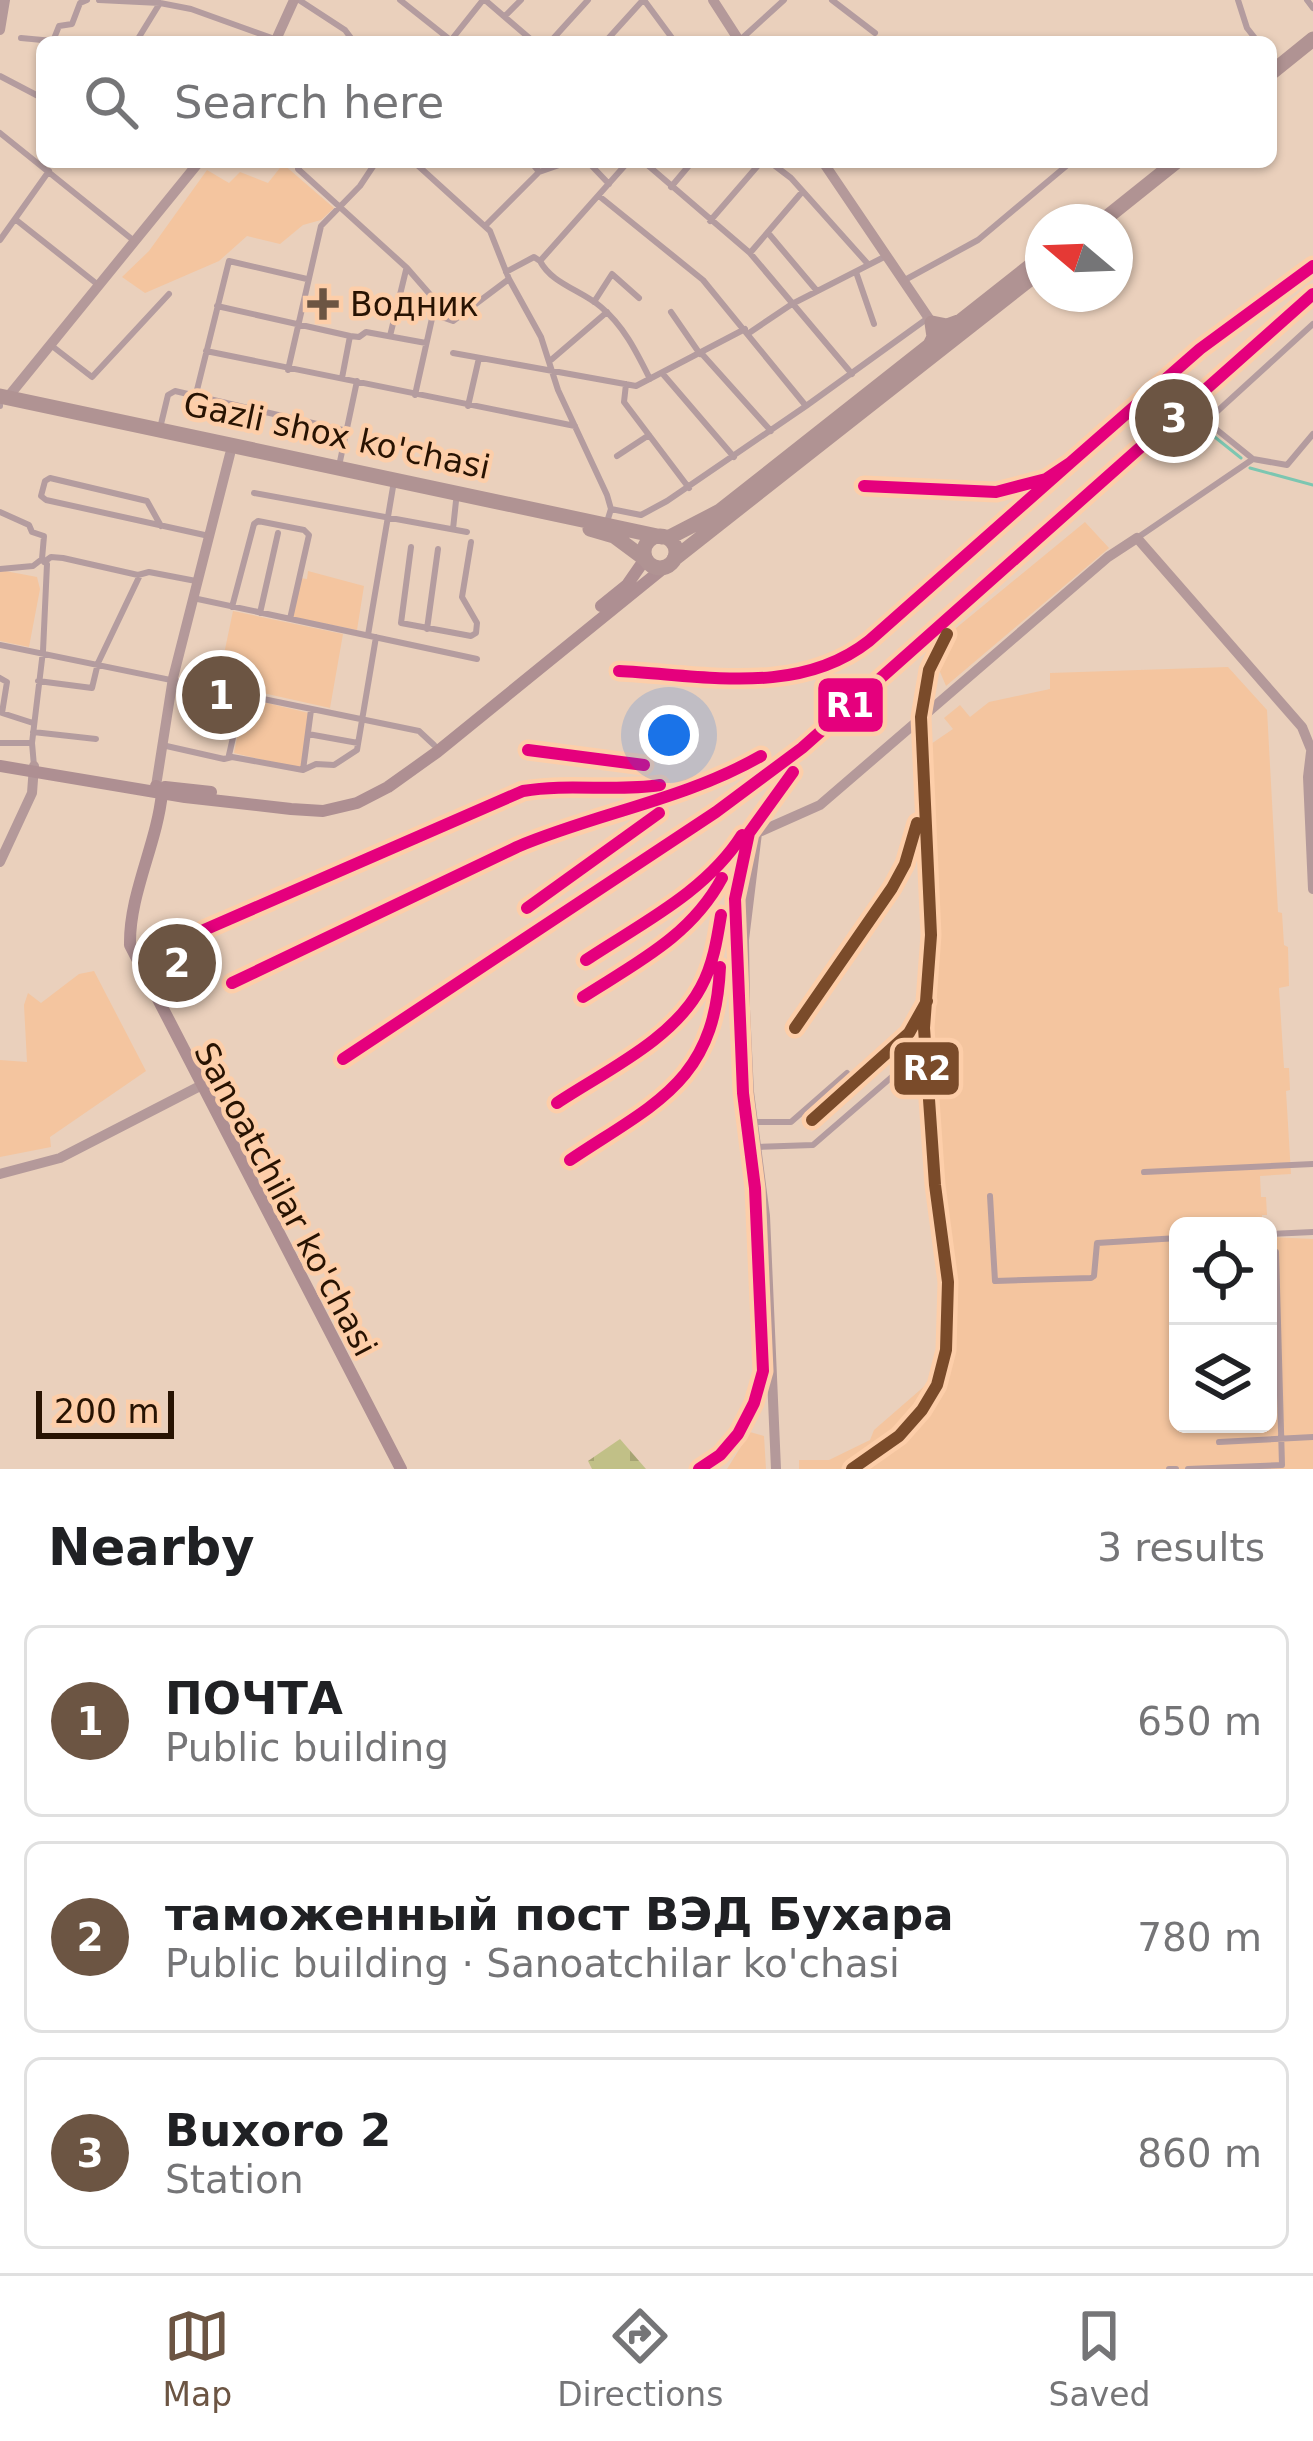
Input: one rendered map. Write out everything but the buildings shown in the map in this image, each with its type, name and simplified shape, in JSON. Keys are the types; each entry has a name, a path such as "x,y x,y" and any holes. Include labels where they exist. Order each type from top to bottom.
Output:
{"highway":[{"path":"1277,68 1313,39"},
{"path":"1277,70 1313,52"},
{"path":"1108,204 1152,168"},
{"path":"1124,204 1168,168"},
{"path":"1025,270 708,518 647,543 645,559 655,567 670,562 1025,283"},
{"path":"930,320 947,326 960,322"},
{"path":"930,320 934,337 930,345"},
{"name":"Gazli shox ko'chasi","path":"2,401 604,532 645,559"},
{"name":"Gazli shox ko'chasi","path":"2,401 609,516 665,537"},
{"path":"665,537 675,547 670,562"},
{"path":"624,543 636,563 638,581"}],"main road":[{"path":"638,581 645,559"},
{"path":"166,799 322,805 374,787 434,746 638,581 670,562"},
{"path":"0,763 166,799 323,812 357,803 388,787 437,752 504,691"},
{"name":"Sanoatchilar ko'chasi","path":"166,799 133,914 130,945 399,1469"}],"street":[{"path":"0,26 5,0"},
{"path":"55,36 59,26 72,24 80,3 88,0"},
{"path":"99,0 160,3 232,21 266,36"},
{"path":"280,36 296,0 350,36"},
{"path":"400,0 444,36"},
{"path":"456,36 484,0 527,36"},
{"path":"505,16 521,0"},
{"path":"572,0 580,8"},
{"path":"555,36 588,0"},
{"path":"610,36 643,0 667,36"},
{"path":"712,0 736,36"},
{"path":"832,0 875,33"},
{"path":"1238,0 1253,36"},
{"path":"1307,0 1313,8"},
{"path":"744,36 778,2"},
{"path":"140,36 160,3"},
{"path":"21,38 36,39"},
{"path":"0,76 36,95"},
{"path":"0,134 36,161"},
{"path":"45,168 136,243"},
{"path":"2,401 194,168"},
{"path":"299,168 434,299 415,394"},
{"path":"288,370 321,226 371,168"},
{"path":"421,168 485,226 551,360 558,390 609,516 641,514 689,488 930,320 828,168"},
{"path":"536,168 539,172"},
{"path":"485,226 539,172 551,168"},
{"path":"594,168 609,184"},
{"path":"540,261 623,168"},
{"path":"650,168 751,254 852,374"},
{"path":"671,187 687,168"},
{"path":"710,221 759,168"},
{"path":"773,168 803,191 867,263"},
{"path":"903,282 978,240 1064,168"},
{"path":"0,240 49,171"},
{"path":"751,254 803,191"},
{"path":"599,196 703,280 806,406"},
{"path":"15,219 100,286"},
{"path":"769,234 818,292"},
{"path":"453,353 636,386 886,256"},
{"path":"433,314 453,321 533,257 556,280 607,312 622,328 650,379"},
{"path":"196,394 229,261 308,279"},
{"path":"390,336 407,268"},
{"path":"856,272 874,324"},
{"path":"594,302 612,274 639,298"},
{"path":"50,345 92,377 169,294"},
{"path":"217,306 350,336 367,332 426,343"},
{"path":"551,360 607,312"},
{"path":"671,312 701,354 771,431"},
{"path":"1313,324 1211,417 1211,425 1253,459 1287,465 1313,434"},
{"path":"342,378 350,336"},
{"path":"206,351 575,426"},
{"path":"468,406 479,358"},
{"path":"662,373 734,457"},
{"path":"339,466 357,381"},
{"path":"626,384 624,401 689,488"},
{"path":"161,424 170,392 196,394 347,431"},
{"path":"617,456 650,434"},
{"path":"166,799 162,745 173,678 230,454"},
{"path":"776,1469 765,1216 753,1122 744,940 757,833 820,805 1091,572 1253,459"},
{"path":"161,526 147,501 50,478 45,481 43,498 161,526 209,536"},
{"path":"162,745 303,770 316,764 334,766 357,750 393,488"},
{"path":"254,493 466,532"},
{"path":"453,529 457,501"},
{"path":"0,512 44,536 47,565 32,793 0,862"},
{"path":"232,607 254,524 304,530 309,535 290,619"},
{"path":"260,613 278,533"},
{"path":"1137,538 1302,727 1312,753 1308,777 1313,889"},
{"path":"411,547 400,623 471,636 477,623 462,597 471,542"},
{"path":"414,645 423,629 438,549"},
{"path":"0,569 32,566 51,557 197,581"},
{"path":"38,681 92,688 98,663 140,575"},
{"path":"193,598 477,659"},
{"path":"0,645 418,730 434,746"},
{"path":"0,678 7,682 4,716 33,728 96,739"},
{"path":"186,716 201,713 211,687"},
{"path":"229,758 243,694"},
{"path":"303,770 310,710"},
{"path":"308,734 358,743"},
{"path":"0,743 32,743"},
{"path":"756,1147 813,1145 901,1069"},
{"path":"753,1122 791,1122 847,1073"},
{"path":"0,1171 71,1147 197,1083"},
{"path":"1144,1172 1313,1164"},
{"path":"990,1196 995,1281 1090,1278 1097,1243 1169,1239"},
{"path":"1277,1234 1313,1232"},
{"path":"1188,1469 1282,1465 1277,1283"},
{"path":"1220,1442 1313,1437"}],"shaded area":[{"path":"280,168 288,168 334,208 280,244 247,236 219,261 145,293 122,277 149,251 207,170 229,183 240,172 268,183"},
{"path":"1085,522 1109,548 946,686 935,660 950,633"},
{"path":"0,570 37,577 40,589 29,647 0,641"},
{"path":"308,571 364,586 357,630 293,617 300,578 307,579"},
{"path":"233,611 343,634 330,708 218,683"},
{"path":"1228,667 1267,710 1278,912 1288,947 1289,986 1279,988 1284,1068 1289,1068 1291,1174 1260,1176 1267,1215 1262,1217 1169,1217 1169,1433 1277,1433 1277,1237 1313,1239 1313,1469 799,1469 799,1460 829,1460 870,1440 874,1430 935,1377 945,1325 953,1324 939,1170 932,995 938,918 928,746 953,729 944,718 960,705 970,717 989,702 1050,689 1050,673"},
{"path":"245,698 309,713 302,769 234,753"},
{"path":"94,971 146,1071 50,1137 51,1147 0,1157 0,1060 27,1062 24,1005 28,993 41,1003 79,974"},
{"path":"750,1432 764,1436 766,1469 727,1469"}],"green space":[{"path":"620,1439 646,1469 592,1469 588,1461"}],"waterway":[{"path":"1201,426 1241,458"},
{"path":"1250,468 1313,485"}],"transit line":[{"name":"R1","path":"864,486 996,492 1046,479 1200,349 1313,266"},
{"name":"R1","path":"343,1059 716,812 802,748 1313,294"},
{"name":"R1","path":"619,671 749,678 812,670 841,659 869,641 1070,463"},
{"name":"R2","path":"852,1469 899,1436 922,1410 937,1385 946,1350 948,1282 935,1185 924,1028 931,935 921,717 929,670 947,634"},
{"name":"R1","path":"528,750 644,765"},
{"name":"R1","path":"232,983 517,847 702,784 761,756"},
{"name":"R1","path":"699,1469 720,1455 738,1434 763,1371 735,899 749,833 793,772"},
{"name":"R1","path":"204,930 523,791 660,785"},
{"name":"R1","path":"527,908 659,813"},
{"name":"R2","path":"795,1028 892,888 917,823"},
{"name":"R1","path":"586,960 691,890 742,835"},
{"name":"R1","path":"583,997 678,932 722,878"},
{"name":"R1","path":"557,1103 656,1039 689,1006 709,970 721,915"},
{"name":"R1","path":"570,1160 653,1104 693,1064 716,1006 720,967"},
{"name":"R2","path":"812,1120 909,1033 927,1001"}],"place":[{"name":"Водник","path":"323,304"},
{"name":"Buxoro 2","path":"1174,418"},
{"name":"ПОЧТА","path":"221,695"},
{"name":"таможенный пост ВЭД Бухара","path":"177,963"}]}
